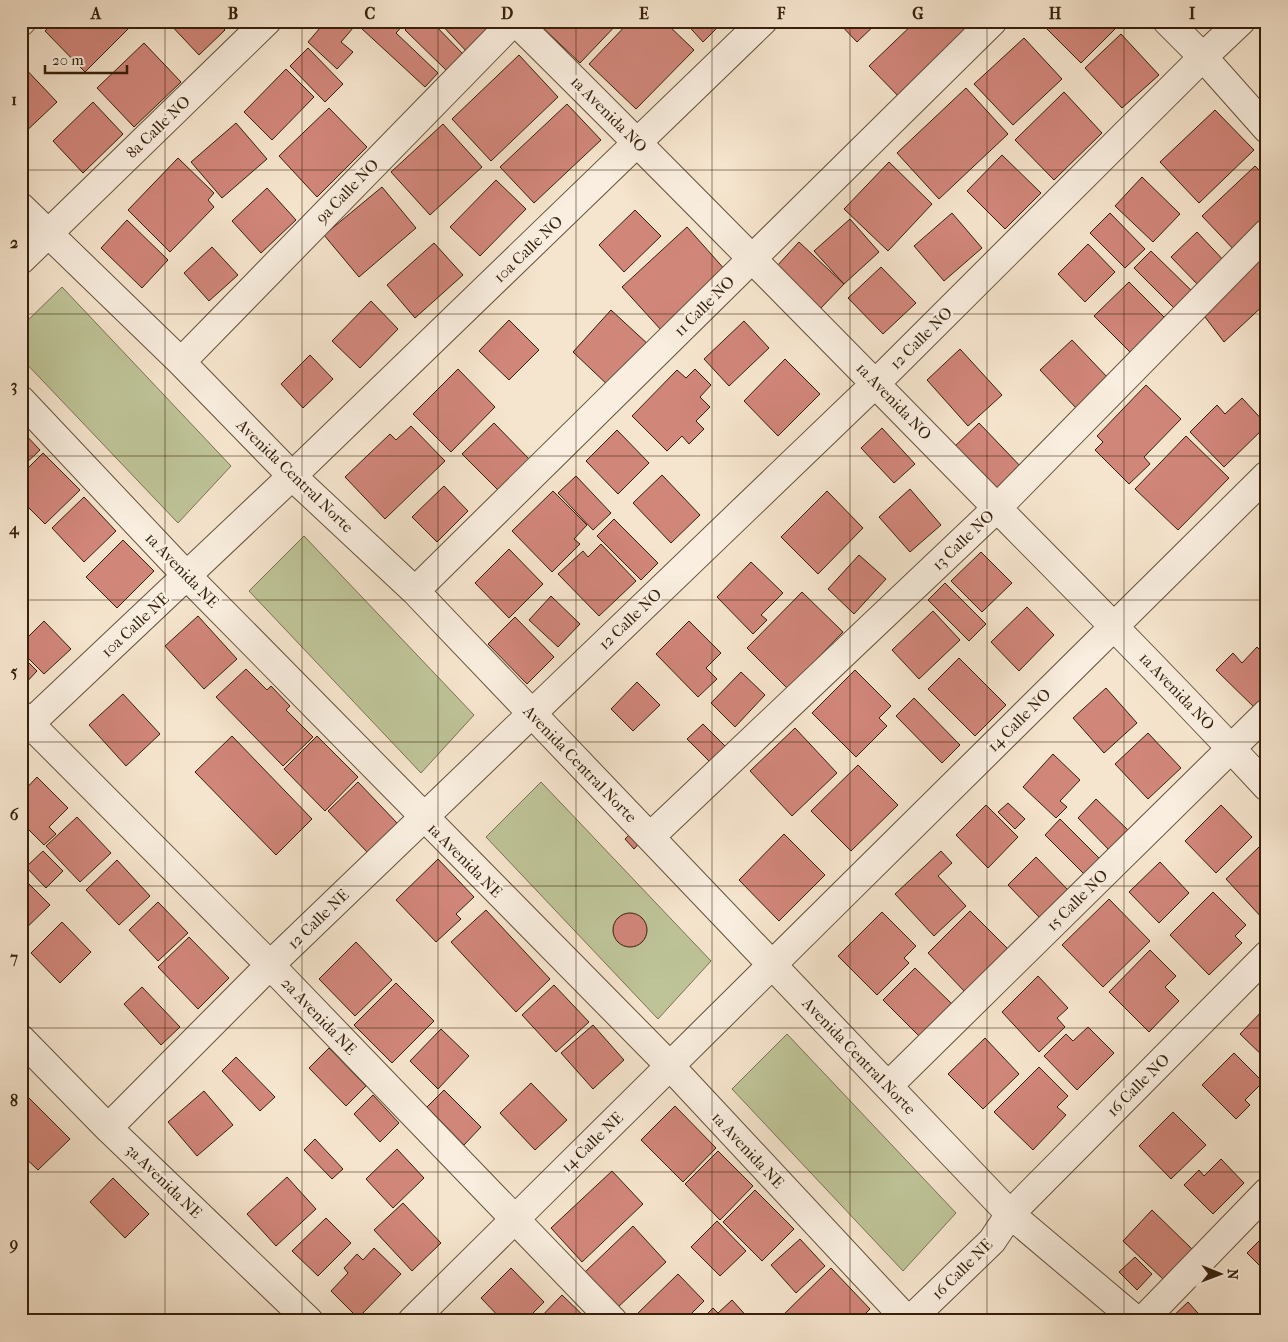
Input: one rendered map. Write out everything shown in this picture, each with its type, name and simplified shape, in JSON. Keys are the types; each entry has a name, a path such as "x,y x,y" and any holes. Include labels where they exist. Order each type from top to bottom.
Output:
{"street":[{"name":"8a Calle NO","path":"21,260 267,21"},
{"name":"1a Avenida NO","path":"514,21 638,142 876,383 1114,626 1267,787"},
{"name":"9a Calle NO","path":"181,362 514,21"},
{"name":"10a Calle NO","path":"292,476 763,21"},
{"name":"11 Calle NO","path":"415,591 993,21"},
{"path":"1167,21 1203,57 1267,129"},
{"name":"12 Calle NO","path":"532,713 876,383 1241,21"},
{"name":"Avenida Central Norte","path":"21,207 181,362 292,476 415,591 1010,1214 1137,1321"},
{"name":"13 Calle NO","path":"650,837 997,508 1267,233"},
{"name":"1a Avenida NE","path":"21,400 186,576 670,1066 908,1321"},
{"name":"14 Calle NO","path":"772,965 1267,475"},
{"name":"10a Calle NE","path":"24,724 292,476"},
{"name":"12 Calle NE","path":"108,1128 270,965 532,713"},
{"name":"15 Calle NO","path":"888,1086 1267,713"},
{"name":"2a Avenida NE","path":"24,724 270,965 613,1321"},
{"name":"16 Calle NO","path":"1010,1214 1267,955"},
{"name":"14 Calle NE","path":"412,1321 514,1218 772,965"},
{"name":"3a Avenida NE","path":"21,1040 108,1128 309,1321"},
{"path":"1142,1321 1267,1192"},
{"name":"16 Calle NE","path":"908,1321 992,1241 1010,1214"}],"green space":[{"path":"62,287 231,466 178,523 21,358 21,327"},
{"path":"304,536 474,715 421,773 249,591"},
{"path":"541,782 711,961 658,1019 486,837"},
{"path":"787,1034 956,1213 903,1271 732,1089"}],"building":[{"path":"55,21 126,21 131,26 85,72 45,31"},
{"path":"167,21 217,21 225,30 199,55"},
{"path":"326,21 359,21 341,42 353,52 337,69 308,42"},
{"path":"367,21 407,21 396,33 438,73 425,87 361,28"},
{"path":"414,21 431,21 463,54 446,70 405,30"},
{"path":"438,21 481,21 490,31 468,53"},
{"path":"546,21 620,21 580,63 541,26"},
{"path":"630,21 664,21 694,50 636,109 589,64"},
{"path":"684,21 724,21 703,42"},
{"path":"837,21 879,21 857,42"},
{"path":"916,21 987,21 904,102 869,66"},
{"path":"1039,21 1111,21 1117,27 1081,63"},
{"path":"1121,34 1159,75 1122,108 1085,68"},
{"path":"1024,38 1062,79 1013,125 974,84"},
{"path":"144,43 181,82 134,127 97,88"},
{"path":"308,48 343,84 325,102 290,66"},
{"path":"519,55 558,97 491,161 452,119"},
{"path":"21,64 57,102 21,136"},
{"path":"286,69 314,97 272,140 244,112"},
{"path":"966,88 1008,134 939,199 897,153"},
{"path":"1064,92 1102,133 1054,180 1015,140"},
{"path":"93,102 123,134 83,173 53,141"},
{"path":"567,104 601,140 534,203 500,167"},
{"path":"329,108 367,147 317,197 279,156"},
{"path":"1215,110 1254,150 1199,203 1160,162"},
{"path":"236,123 267,159 222,198 191,162"},
{"path":"443,124 482,167 430,215 391,172"},
{"path":"1002,155 1041,193 1005,229 967,191"},
{"path":"178,158 214,193 208,200 214,207 170,252 128,210"},
{"path":"889,162 932,204 888,251 844,209"},
{"path":"1255,166 1267,178 1267,226 1238,254 1202,216"},
{"path":"1142,177 1180,214 1153,242 1115,206"},
{"path":"496,180 526,209 480,256 450,227"},
{"path":"382,187 416,228 359,277 324,235"},
{"path":"267,188 296,220 261,253 232,221"},
{"path":"635,210 661,236 624,272 599,245"},
{"path":"952,213 982,248 944,281 914,246"},
{"path":"1110,213 1145,249 1125,268 1090,233"},
{"path":"850,219 879,252 844,284 814,251"},
{"path":"127,220 168,260 142,288 101,248"},
{"path":"687,227 727,272 662,331 622,287"},
{"path":"1197,232 1227,264 1201,288 1171,257"},
{"path":"799,242 844,284 820,309 776,267"},
{"path":"434,243 463,275 415,318 387,285"},
{"path":"1088,244 1115,272 1085,302 1058,274"},
{"path":"212,247 238,275 209,301 184,273"},
{"path":"1151,251 1197,296 1180,314 1134,268"},
{"path":"1260,254 1267,263 1267,302 1224,342 1202,313"},
{"path":"881,267 916,303 883,334 848,298"},
{"path":"1129,282 1167,320 1132,354 1094,316"},
{"path":"371,301 398,329 360,368 332,341"},
{"path":"611,310 650,346 611,388 573,352"},
{"path":"509,320 539,350 509,380 479,351"},
{"path":"744,321 769,348 729,386 704,359"},
{"path":"1072,340 1109,379 1077,409 1040,370"},
{"path":"960,349 1002,395 968,426 927,380"},
{"path":"310,355 333,379 303,408 281,384"},
{"path":"785,359 820,394 778,436 744,401"},
{"path":"458,369 495,407 451,452 413,414"},
{"path":"695,369 711,385 700,397 710,407 696,421 704,429 689,444 682,436 667,451 632,416 677,370 686,378"},
{"path":"1146,385 1181,419 1144,457 1150,464 1129,484 1095,450 1103,442 1097,436"},
{"path":"1242,398 1267,425 1224,467 1190,432 1217,405 1225,414"},
{"path":"494,423 531,461 500,492 462,454"},
{"path":"979,423 1024,470 997,496 952,449"},
{"path":"411,426 445,461 385,519 345,477 390,434 396,440"},
{"path":"882,428 915,464 894,483 861,448"},
{"path":"21,430 40,450 21,468"},
{"path":"617,430 649,463 618,494 586,461"},
{"path":"1186,436 1229,478 1178,530 1135,489"},
{"path":"43,453 80,490 45,524 21,500 21,475"},
{"path":"662,475 700,515 671,543 633,503"},
{"path":"576,476 611,513 593,530 558,493"},
{"path":"444,486 468,511 437,542 412,517"},
{"path":"910,489 941,525 910,552 879,517"},
{"path":"553,491 587,525 574,539 580,544 552,572 512,531"},
{"path":"827,491 863,528 818,574 781,537"},
{"path":"84,497 116,531 84,562 52,528"},
{"path":"614,519 658,563 641,580 597,536"},
{"path":"123,540 154,571 117,608 86,577"},
{"path":"601,544 636,581 599,616 558,574 583,551 588,557"},
{"path":"509,549 543,584 509,618 475,583"},
{"path":"981,552 1012,583 982,612 951,581"},
{"path":"859,555 886,579 854,614 828,589"},
{"path":"751,562 783,593 761,615 767,620 753,634 717,597"},
{"path":"945,583 986,624 969,641 928,600"},
{"path":"802,592 843,632 788,689 747,648"},
{"path":"551,596 580,624 558,647 529,620"},
{"path":"1027,607 1054,635 1019,671 991,642"},
{"path":"933,611 960,640 919,679 892,650"},
{"path":"198,616 237,659 204,689 165,646"},
{"path":"515,617 554,657 527,684 488,644"},
{"path":"44,621 71,649 44,674 21,651 21,644"},
{"path":"689,621 721,653 706,668 717,679 698,697 656,654"},
{"path":"1257,647 1267,657 1267,702 1258,711 1216,670 1233,653 1242,663"},
{"path":"21,655 37,671 22,687 21,686"},
{"path":"959,658 1006,705 975,736 928,689"},
{"path":"246,669 267,690 271,686 290,706 286,710 313,737 283,766 216,697"},
{"path":"855,670 891,706 879,718 887,726 856,757 812,713"},
{"path":"741,672 765,695 735,727 711,703"},
{"path":"637,682 660,705 633,731 611,709"},
{"path":"1106,688 1137,723 1104,753 1073,718"},
{"path":"123,694 160,734 126,766 89,725"},
{"path":"914,698 960,745 942,763 896,716"},
{"path":"703,724 727,748 711,763 687,739"},
{"path":"795,728 837,773 792,816 750,771"},
{"path":"1148,733 1181,768 1148,799 1115,764"},
{"path":"232,736 312,819 276,855 195,772"},
{"path":"317,736 358,777 325,811 284,769"},
{"path":"1053,754 1080,780 1060,801 1067,807 1056,818 1023,787"},
{"path":"858,765 898,805 851,851 811,811"},
{"path":"37,777 68,808 49,827 56,834 44,845 21,822 21,794"},
{"path":"358,782 398,824 368,853 328,811"},
{"path":"1096,799 1130,832 1111,852 1078,818"},
{"path":"1008,803 1025,819 1015,829 998,812"},
{"path":"986,805 1018,837 988,868 956,835"},
{"path":"1221,805 1252,837 1216,873 1185,841"},
{"path":"77,817 111,853 80,882 46,846"},
{"path":"1060,819 1100,859 1085,875 1045,835"},
{"path":"633,831 642,840 634,849 625,839"},
{"path":"784,834 825,875 779,921 739,880"},
{"path":"1259,847 1267,856 1267,918 1264,920 1226,879"},
{"path":"43,851 63,871 46,888 26,867"},
{"path":"941,851 952,863 938,876 966,906 934,936 895,894"},
{"path":"1036,857 1068,890 1040,918 1008,885"},
{"path":"438,859 474,897 456,914 461,919 436,942 396,900"},
{"path":"117,860 150,896 119,925 86,890"},
{"path":"1160,862 1189,893 1159,923 1129,892"},
{"path":"23,878 50,905 21,933 21,880"},
{"path":"1213,892 1246,925 1235,936 1242,943 1209,975 1170,935"},
{"path":"1109,899 1150,941 1103,987 1062,945"},
{"path":"158,902 188,933 158,961 129,930"},
{"path":"486,910 550,979 516,1012 451,942"},
{"path":"970,911 1008,949 965,992 928,953"},
{"path":"882,912 916,946 904,958 909,963 877,995 838,956"},
{"path":"630,913 642,918 647,930 642,942 630,947 618,942 613,930 618,918"},
{"path":"62,922 91,952 60,983 31,953"},
{"path":"189,937 229,978 198,1009 158,967"},
{"path":"356,942 392,980 355,1016 319,979"},
{"path":"1150,950 1176,976 1165,987 1179,1001 1149,1032 1109,992"},
{"path":"915,968 953,1005 921,1038 883,1000"},
{"path":"1038,976 1068,1008 1057,1018 1065,1027 1039,1052 1002,1012"},
{"path":"396,983 434,1021 392,1063 354,1025"},
{"path":"554,985 589,1022 556,1052 522,1015"},
{"path":"142,987 180,1027 161,1045 124,1004"},
{"path":"1267,1006 1267,1060 1240,1034"},
{"path":"593,1025 624,1060 593,1089 561,1053"},
{"path":"1088,1027 1114,1053 1077,1090 1044,1056 1066,1034 1073,1041"},
{"path":"441,1029 469,1056 438,1089 410,1061"},
{"path":"985,1038 1019,1074 983,1109 948,1074"},
{"path":"329,1048 366,1086 346,1106 309,1068"},
{"path":"1234,1053 1263,1082 1245,1100 1250,1105 1236,1119 1202,1085"},
{"path":"236,1057 275,1097 260,1111 222,1071"},
{"path":"1039,1067 1068,1096 1057,1107 1066,1115 1033,1150 994,1112"},
{"path":"531,1083 567,1120 535,1150 500,1113"},
{"path":"21,1090 70,1139 38,1170 21,1154"},
{"path":"444,1090 481,1127 464,1145 427,1107"},
{"path":"204,1091 233,1125 197,1156 168,1122"},
{"path":"373,1095 399,1123 380,1142 354,1114"},
{"path":"675,1106 716,1148 683,1182 641,1140"},
{"path":"1173,1112 1206,1145 1171,1179 1139,1146"},
{"path":"315,1139 343,1169 332,1179 304,1150"},
{"path":"397,1149 424,1178 393,1208 366,1179"},
{"path":"718,1151 753,1186 720,1220 685,1184"},
{"path":"1221,1159 1244,1183 1213,1214 1184,1185 1199,1170 1204,1176"},
{"path":"612,1171 643,1204 582,1262 551,1228"},
{"path":"287,1177 316,1209 276,1246 247,1214"},
{"path":"113,1178 149,1214 125,1238 90,1202"},
{"path":"755,1190 794,1229 762,1261 723,1222"},
{"path":"403,1203 441,1243 412,1271 374,1230"},
{"path":"1152,1210 1193,1250 1164,1280 1123,1241"},
{"path":"326,1218 351,1243 318,1276 292,1251"},
{"path":"717,1221 746,1251 720,1276 691,1247"},
{"path":"633,1226 666,1262 617,1308 584,1273"},
{"path":"1267,1233 1267,1273 1247,1253"},
{"path":"800,1239 825,1266 796,1293 771,1265"},
{"path":"374,1248 401,1274 358,1318 331,1291 348,1273 344,1268 357,1254 363,1260"},
{"path":"1135,1257 1152,1274 1137,1290 1119,1272"},
{"path":"511,1268 544,1302 525,1321 503,1321 481,1298"},
{"path":"831,1268 870,1309 858,1321 777,1321"},
{"path":"678,1274 704,1301 684,1321 644,1321 637,1314"},
{"path":"562,1295 589,1321 537,1321"},
{"path":"732,1300 751,1321 700,1321 713,1308 718,1313"},
{"path":"1188,1302 1205,1321 1169,1320"}]}
